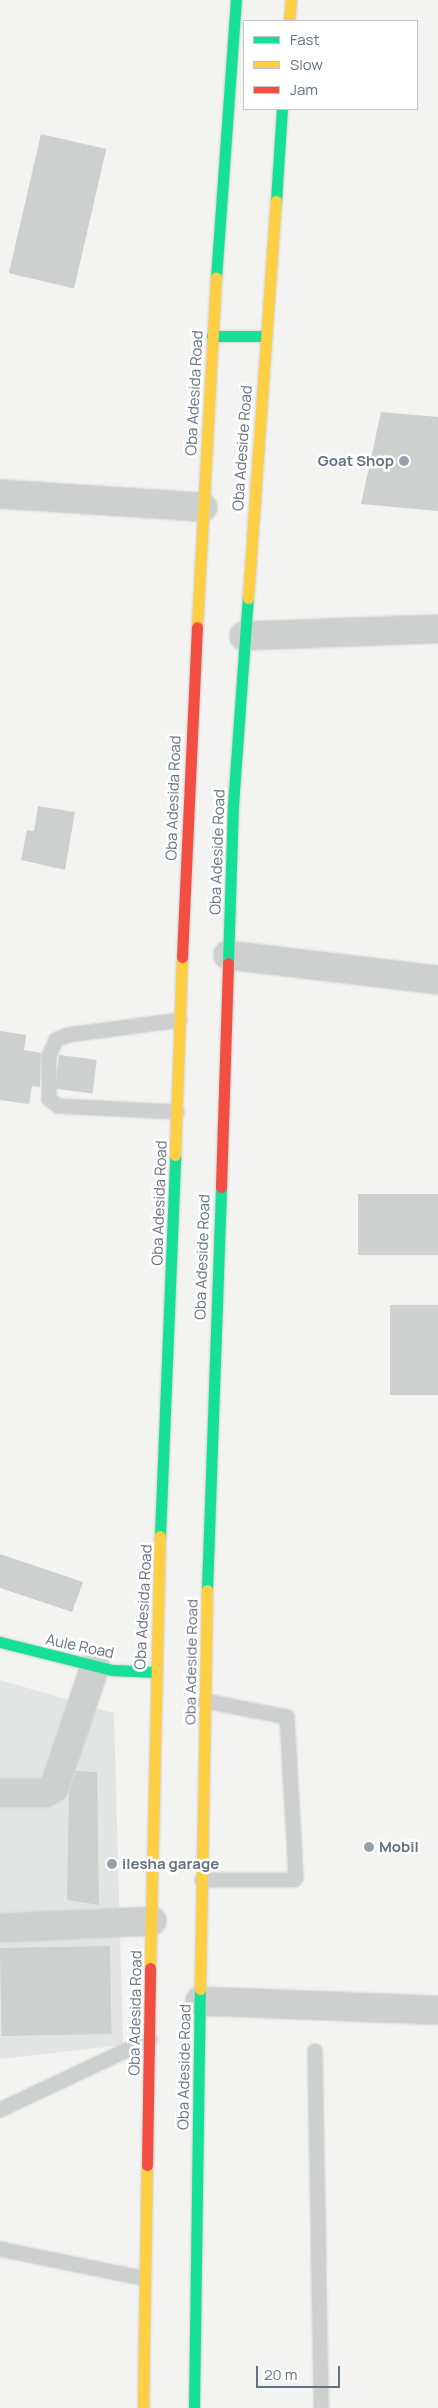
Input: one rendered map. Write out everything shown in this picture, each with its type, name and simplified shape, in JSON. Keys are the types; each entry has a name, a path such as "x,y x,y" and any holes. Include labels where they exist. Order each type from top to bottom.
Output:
{"main road":[{"name":"Oba Adesida Road","path":"143,2408 142,2278 150,2039 155,1672 180,1020 212,336 236,0"},
{"path":"289,20 291,0"},
{"name":"Oba Adeside Road","path":"194,2408 205,1701 233,805 282,110"},
{"path":"212,336 265,336"},
{"name":"Aule Road","path":"0,1642 95,1666 155,1672"}],"street":[{"path":"0,494 203,507"},
{"path":"244,636 438,630"},
{"path":"228,955 438,980"},
{"path":"0,1793 45,1793 54,1788 95,1666"},
{"path":"0,1928 152,1921"},
{"path":"200,2001 438,2010"}],"lane":[{"path":"177,1112 58,1106 49,1099 49,1056 56,1040 68,1035 180,1020"},
{"path":"202,1880 290,1880 296,1877 287,1717 205,1701"},
{"path":"0,2110 150,2039"},
{"path":"315,2052 321,2408"},
{"path":"0,2249 142,2278"}],"shaded area":[{"name":"ilesha garage","path":"0,1680 114,1713 123,2045 0,2059"}],"building":[{"path":"41,134 106,149 74,288 9,273"},
{"name":"Goat Shop","path":"381,412 438,417 438,511 361,504"},
{"path":"38,806 75,812 65,870 21,860 27,830 34,831"},
{"path":"0,1031 26,1035 24,1050 41,1053 40,1087 32,1086 29,1104 0,1100"},
{"path":"59,1055 97,1060 93,1093 55,1089"},
{"path":"358,1194 438,1194 438,1255 358,1255"},
{"path":"390,1305 438,1305 438,1395 390,1395"},
{"path":"0,1554 83,1582 72,1612 0,1588"},
{"path":"76,1771 97,1772 99,1905 67,1900 69,1792"},
{"path":"110,1946 112,2034 2,2036 0,1948"}],"traffic: fast":[{"path":"216,278 236,0"},
{"path":"276,201 282,110"},
{"path":"212,336 265,336"},
{"path":"228,963 233,805 248,598"},
{"path":"160,1536 175,1155"},
{"path":"207,1590 221,1187"},
{"path":"0,1642 112,1670 155,1672"},
{"path":"194,2408 200,1989"}],"traffic: slow":[{"path":"289,20 291,0"},
{"path":"248,598 276,201"},
{"path":"197,627 216,278"},
{"path":"175,1155 182,957"},
{"path":"150,1968 160,1536"},
{"path":"200,1989 207,1590"},
{"path":"143,2408 147,2165"}],"traffic: jam":[{"path":"182,957 197,627"},
{"path":"221,1187 228,963"},
{"path":"147,2165 150,1968"}],"place":[{"name":"Goat Shop","path":"404,461"},
{"name":"Mobil","path":"369,1847"},
{"name":"ilesha garage","path":"112,1864"}]}
